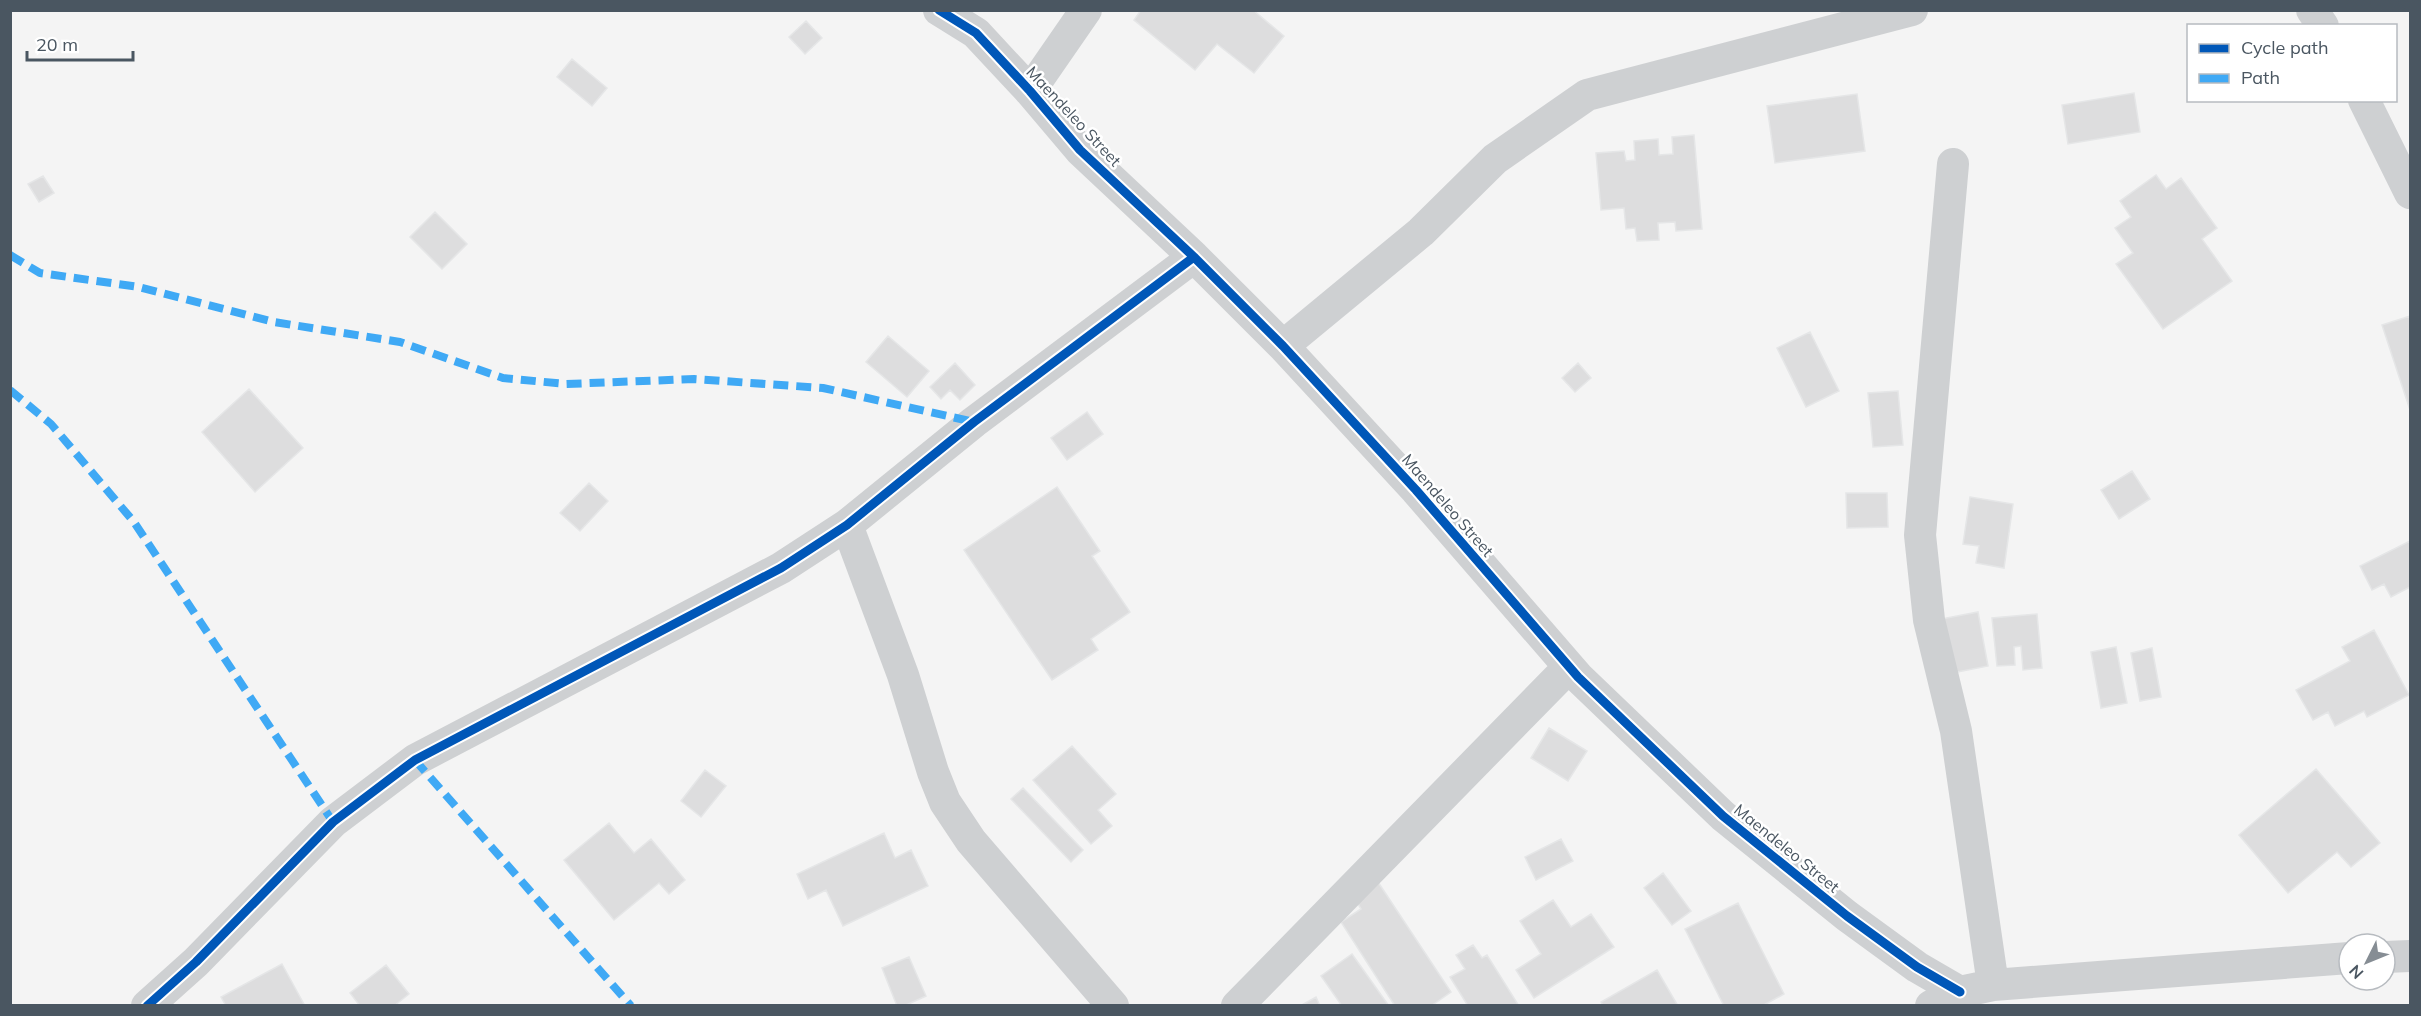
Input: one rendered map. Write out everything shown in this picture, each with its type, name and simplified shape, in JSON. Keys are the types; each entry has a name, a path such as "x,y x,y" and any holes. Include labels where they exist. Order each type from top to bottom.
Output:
{"street":[{"name":"Maendeleo Street","path":"939,10 976,33 1030,91 1080,150 1194,257 1283,346 1416,490 1569,668 1723,816 1847,916 1917,967 1960,992"},
{"path":"1030,91 1086,10"},
{"path":"1283,346 1421,232 1495,159 1587,95 1912,10"},
{"path":"2312,10 2322,24"},
{"path":"2365,102 2410,194"},
{"path":"1953,164 1920,536 1929,620 1956,731 1993,985"},
{"path":"147,1005 196,962 333,822 414,760 781,568 848,525 974,422 1194,257"},
{"path":"848,525 903,675 933,772 945,802 971,841 1113,1005"},
{"path":"1237,1005 1569,668"},
{"path":"1931,1005 1960,992 1993,985 2337,959"}],"building":[{"path":"1141,10 1253,10 1284,36 1254,73 1217,44 1195,70 1134,20"},
{"path":"806,21 822,38 805,54 789,37"},
{"path":"572,59 607,88 592,106 557,77"},
{"path":"2134,93 2140,132 2068,144 2062,105"},
{"path":"1857,94 1865,151 1775,163 1767,106"},
{"path":"1694,135 1702,229 1676,231 1675,222 1658,223 1659,240 1637,241 1635,228 1626,229 1624,208 1601,210 1596,153 1624,151 1626,161 1635,160 1634,141 1658,139 1659,155 1673,154 1672,137"},
{"path":"2156,175 2166,189 2181,178 2217,228 2202,239 2232,281 2163,329 2116,264 2133,253 2115,228 2131,217 2120,201"},
{"path":"43,176 54,193 39,202 28,184"},
{"path":"435,212 467,244 442,269 410,237"},
{"path":"2410,316 2410,410 2382,325"},
{"path":"1810,332 1839,391 1806,407 1777,348"},
{"path":"888,336 929,371 907,397 866,362"},
{"path":"955,363 975,385 960,400 950,390 941,399 930,387"},
{"path":"1578,363 1591,378 1575,392 1562,378"},
{"path":"249,389 303,448 255,492 202,432"},
{"path":"1898,391 1903,445 1873,447 1868,393"},
{"path":"1087,412 1103,434 1067,460 1051,438"},
{"path":"2132,471 2150,499 2119,519 2101,490"},
{"path":"589,483 608,501 580,531 560,513"},
{"path":"1057,487 1100,551 1092,556 1130,612 1091,639 1098,650 1052,680 964,550"},
{"path":"1846,493 1887,493 1888,527 1847,528"},
{"path":"1970,497 2013,504 2004,568 1976,563 1979,546 1963,544"},
{"path":"2410,541 2410,587 2391,597 2384,584 2372,590 2360,566"},
{"path":"1978,612 1988,666 1947,674 1936,620"},
{"path":"2037,614 2042,668 2023,670 2021,646 2014,647 2015,665 1997,666 1992,618"},
{"path":"2374,630 2409,695 2367,717 2364,711 2335,726 2328,712 2313,720 2296,690 2350,661 2342,647"},
{"path":"2116,647 2127,703 2101,708 2091,652"},
{"path":"2152,648 2161,697 2140,701 2131,653"},
{"path":"1549,728 1587,751 1568,781 1531,758"},
{"path":"1072,746 1116,794 1098,810 1112,826 1091,844 1033,780"},
{"path":"2316,769 2380,843 2351,867 2337,852 2288,893 2239,835"},
{"path":"705,770 726,786 701,817 681,801"},
{"path":"1023,788 1083,850 1071,862 1011,799"},
{"path":"609,823 634,853 651,839 685,880 669,894 659,883 614,920 564,860"},
{"path":"884,833 895,858 911,850 928,886 843,926 826,890 808,899 797,874"},
{"path":"1561,839 1573,861 1536,880 1525,857"},
{"path":"1663,873 1691,911 1672,925 1644,888"},
{"path":"1376,879 1451,992 1431,1006 1395,1006 1341,922 1361,909 1352,894"},
{"path":"1553,900 1571,927 1591,914 1614,947 1534,998 1516,970 1541,954 1520,921"},
{"path":"1738,903 1784,994 1762,1006 1724,1006 1685,929"},
{"path":"1473,945 1482,958 1487,955 1519,1006 1468,1006 1450,977 1465,969 1456,955"},
{"path":"1352,954 1389,1006 1342,1006 1321,976"},
{"path":"909,957 926,996 904,1006 897,1006 882,968"},
{"path":"282,964 305,1006 226,1006 221,997"},
{"path":"386,965 409,994 394,1006 360,1006 350,993"},
{"path":"1657,970 1678,1006 1603,1006 1601,1002"},
{"path":"1316,997 1320,1006 1300,1006"}],"marked path":[{"path":"10,255 40,273 139,287 274,322 400,342 503,378 566,384 694,379 823,388 974,422"},
{"path":"10,390 51,424 134,522 333,822"},
{"path":"415,760 631,1006"}],"cycle path":[{"path":"939,10 976,33 1030,91 1080,150 1194,257 1283,346 1416,490 1578,677 1723,816 1847,916 1917,967 1960,992"},
{"path":"147,1006 196,962 333,822 415,760 781,568 847,525 974,422 1194,257"}]}
